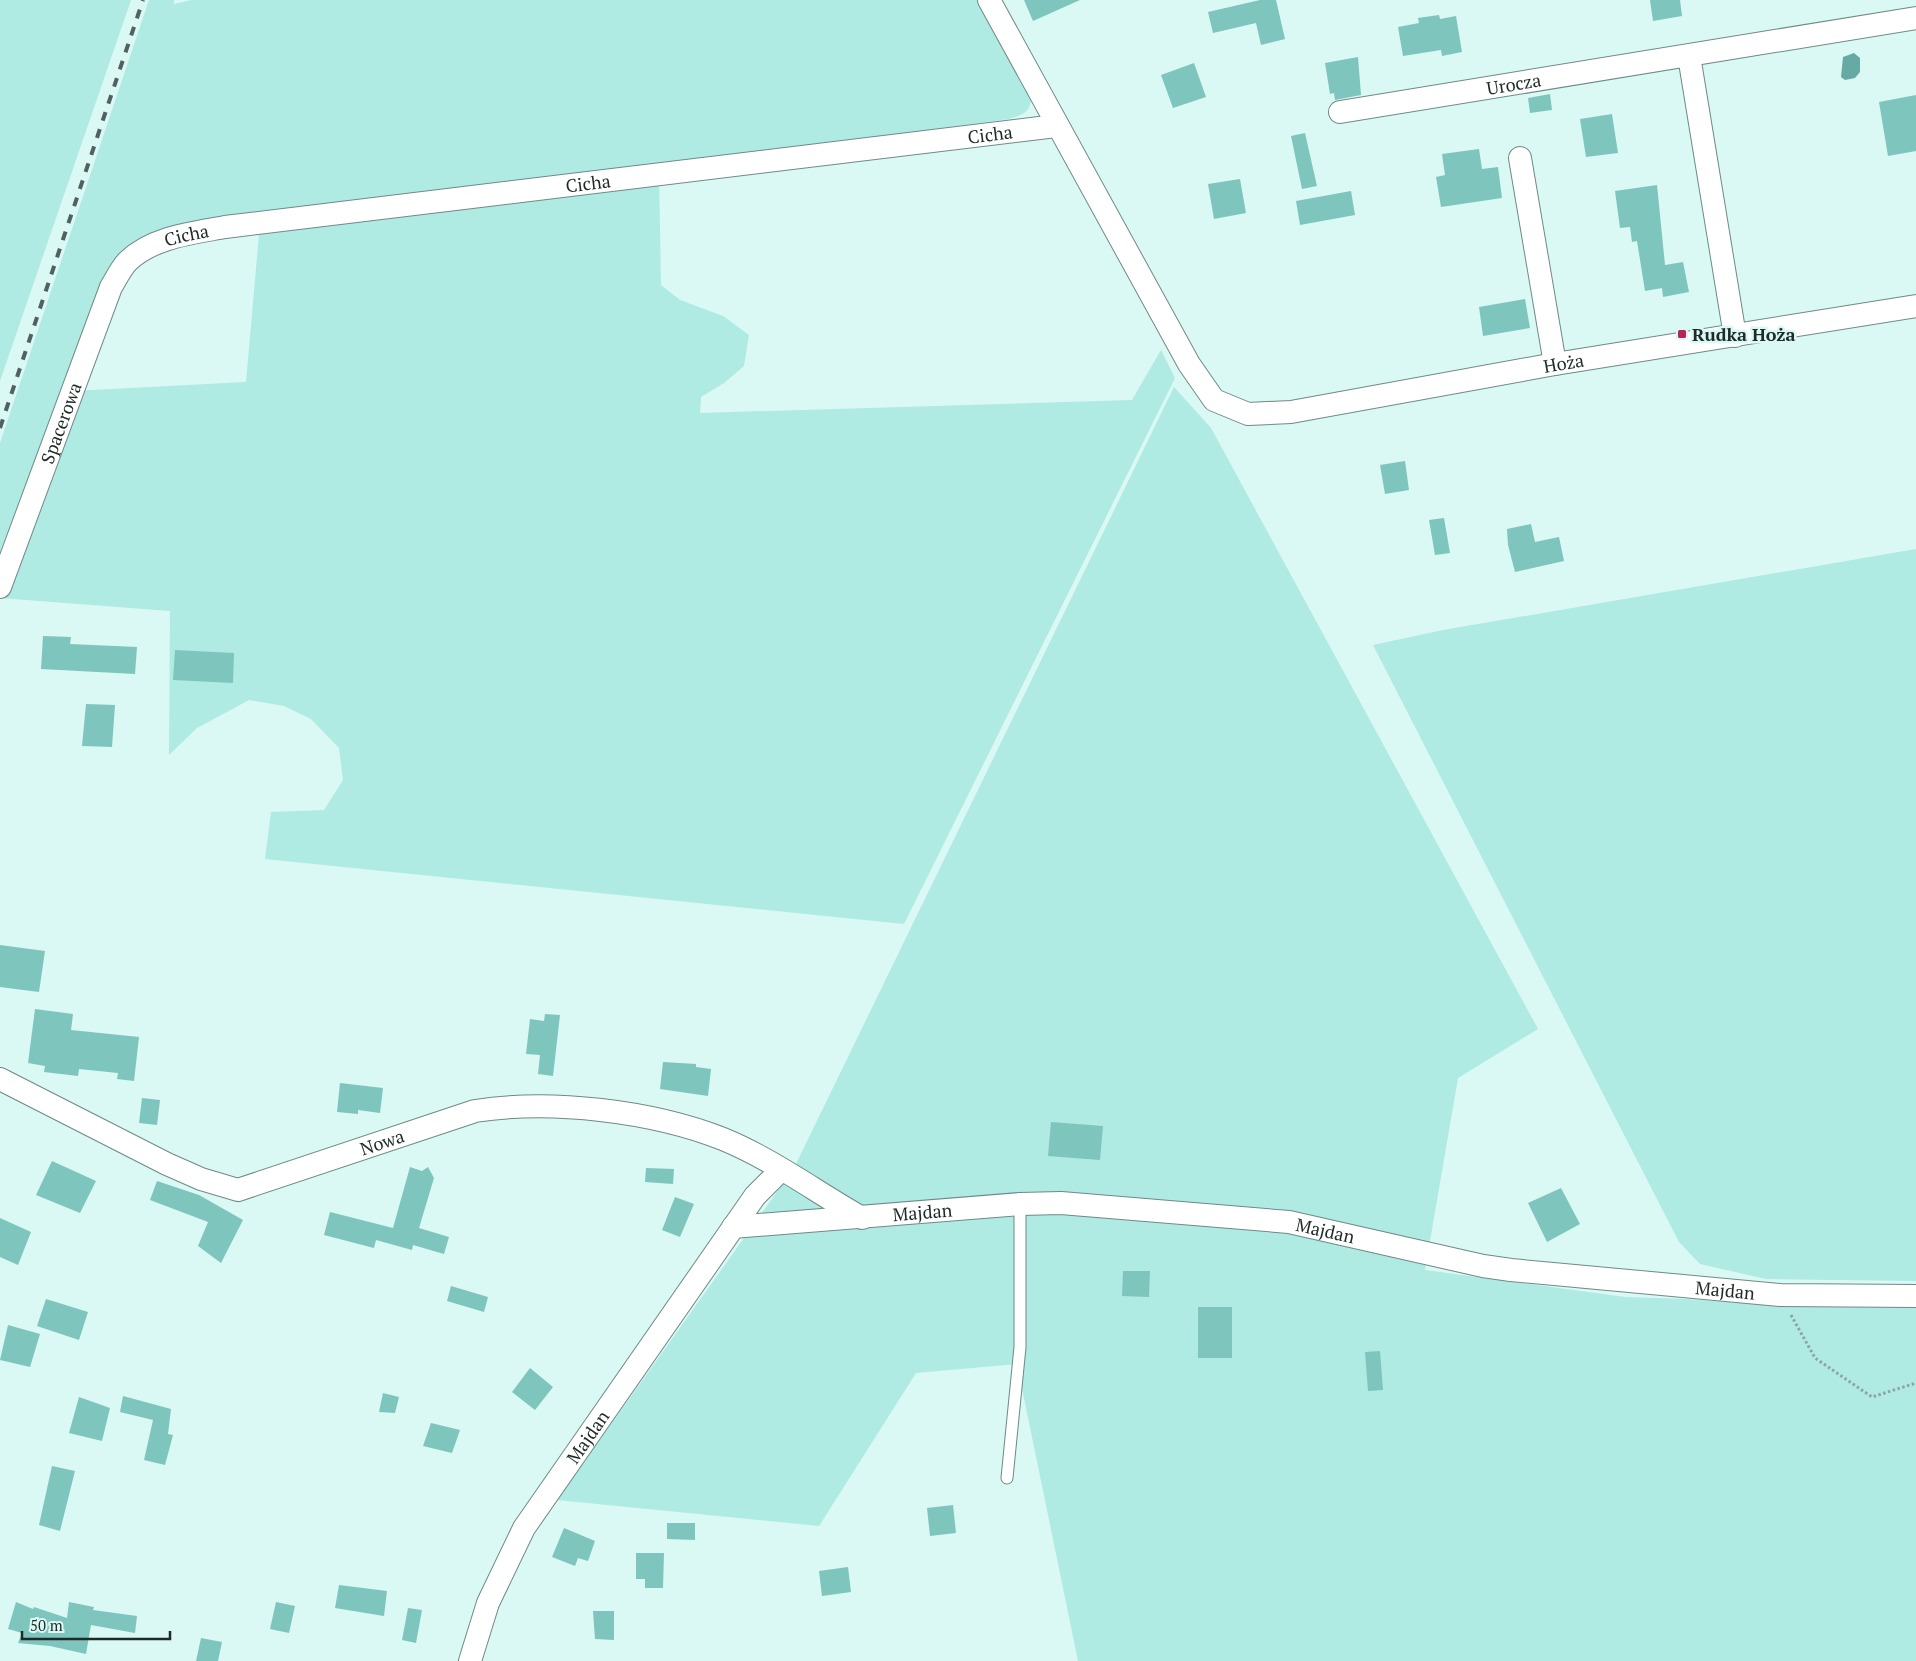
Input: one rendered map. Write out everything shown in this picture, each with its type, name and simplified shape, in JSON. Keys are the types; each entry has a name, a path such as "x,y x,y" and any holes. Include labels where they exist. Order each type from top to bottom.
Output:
{"street":[{"path":"989,0 1056,126"},
{"name":"Urocza","path":"1340,112 1916,18"},
{"path":"1689,56 1735,336"},
{"name":"Cicha","path":"128,261 154,244 188,234 225,227 1056,126"},
{"name":"Hoża","path":"1056,126 1189,364 1214,400 1248,414 1291,412 1555,364 1916,306"},
{"path":"1520,158 1555,364"},
{"name":"Spacerowa","path":"0,586 111,287 128,261"},
{"name":"Nowa","path":"0,1079 200,1179 238,1190 476,1111 502,1107 616,1112 681,1125 724,1139 862,1218"},
{"name":"Majdan","path":"470,1661 488,1603 524,1528 755,1196 781,1170"},
{"name":"Majdan","path":"733,1228 1020,1204 1061,1203 1288,1222 1483,1266 1780,1295 1916,1296"}],"lane":[{"path":"1008,1478 1020,1346 1020,1204"}],"path":[{"path":"1780,1295 1815,1358 1872,1397 1916,1382"}],"shaded area":[{"path":"0,0 131,0 0,381"},
{"path":"149,0 174,0 174,4 192,0 985,0 1031,91 1031,103 1027,110 1009,119 270,221 659,174 661,285 680,300 723,316 749,335 744,366 724,383 701,397 700,413 1132,400 1161,350 1175,378 904,924 265,859 271,812 324,810 343,780 339,748 311,719 284,706 249,700 197,728 169,755 170,611 0,598 71,393 0,559 0,443","holes":["260,223 246,382 72,391 128,261"]},
{"path":"1854,53 1860,58 1860,72 1855,78 1845,80 1841,77 1843,57"},
{"path":"1174,387 1211,428 1538,1029 1458,1078 1425,1270 1625,1297 1772,1305 1916,1298 1916,1661 1078,1661 1017,1364 916,1373 819,1526 557,1500 794,1168"},
{"path":"1916,549 1916,1281 1766,1279 1700,1264 1679,1242 1373,645 1443,630"}],"building":[{"path":"1024,0 1080,0 1033,21"},
{"path":"1260,0 1276,0 1285,39 1261,45 1256,23 1213,33 1208,12"},
{"path":"1650,0 1680,0 1682,16 1653,21"},
{"path":"1439,15 1440,19 1456,16 1462,52 1442,56 1441,50 1403,56 1398,27 1419,23 1418,18"},
{"path":"1358,57 1361,95 1335,100 1334,93 1330,94 1325,63"},
{"path":"1194,63 1206,97 1173,108 1161,75"},
{"path":"1550,94 1552,110 1530,113 1528,98"},
{"path":"1916,95 1916,151 1888,156 1879,102"},
{"path":"1612,114 1618,153 1586,157 1580,119"},
{"path":"1305,133 1317,186 1302,189 1291,136"},
{"path":"1479,149 1482,169 1498,167 1502,198 1441,207 1436,177 1445,175 1442,154"},
{"path":"1240,179 1246,213 1214,219 1208,184"},
{"path":"1657,185 1665,265 1683,262 1689,292 1663,297 1662,288 1645,291 1637,241 1632,242 1630,227 1620,228 1615,191"},
{"path":"1351,191 1355,215 1300,225 1296,201"},
{"path":"1525,299 1530,328 1483,336 1479,307"},
{"path":"1405,461 1409,490 1385,494 1380,465"},
{"path":"1444,518 1450,553 1435,555 1429,520"},
{"path":"1531,524 1535,542 1559,537 1564,561 1515,572 1508,545 1507,529"},
{"path":"43,636 71,637 70,644 137,647 135,674 41,669"},
{"path":"175,650 234,653 233,683 173,680"},
{"path":"86,704 115,705 112,747 82,746"},
{"path":"0,945 45,951 39,992 0,987"},
{"path":"35,1009 73,1014 71,1030 139,1037 134,1081 117,1079 118,1073 79,1069 78,1076 44,1072 45,1066 28,1063"},
{"path":"545,1014 560,1015 553,1076 538,1074 540,1055 526,1054 530,1019 544,1021"},
{"path":"663,1062 696,1064 696,1067 711,1069 708,1096 660,1089"},
{"path":"340,1083 383,1088 380,1113 358,1110 358,1114 337,1112"},
{"path":"142,1098 160,1100 157,1125 139,1123"},
{"path":"1051,1122 1103,1126 1100,1160 1048,1156"},
{"path":"52,1161 96,1181 80,1213 36,1195"},
{"path":"410,1167 422,1171 428,1167 434,1178 419,1228 449,1237 444,1254 413,1245 412,1250 376,1240 374,1248 324,1235 330,1212 393,1228"},
{"path":"646,1168 674,1169 673,1184 645,1182"},
{"path":"157,1181 199,1195 243,1220 221,1263 198,1246 208,1222 150,1200"},
{"path":"1561,1188 1580,1224 1547,1242 1528,1203"},
{"path":"675,1197 694,1204 680,1237 662,1230"},
{"path":"0,1218 31,1232 18,1265 0,1257"},
{"path":"1123,1271 1150,1271 1149,1297 1122,1296"},
{"path":"451,1286 488,1297 484,1312 447,1301"},
{"path":"46,1299 88,1312 79,1340 37,1326"},
{"path":"1198,1307 1232,1307 1232,1358 1198,1358"},
{"path":"8,1325 40,1334 30,1367 0,1360"},
{"path":"1380,1351 1383,1390 1368,1391 1365,1352"},
{"path":"530,1368 553,1387 535,1410 512,1392"},
{"path":"383,1393 399,1397 395,1413 379,1412"},
{"path":"123,1396 171,1409 168,1434 173,1435 165,1465 144,1460 153,1420 120,1412"},
{"path":"79,1397 110,1408 102,1441 69,1433"},
{"path":"431,1423 460,1430 452,1453 423,1446"},
{"path":"52,1466 75,1471 60,1531 39,1525"},
{"path":"953,1505 956,1533 930,1536 927,1508"},
{"path":"667,1523 695,1523 695,1540 667,1539"},
{"path":"564,1528 595,1541 588,1561 578,1558 575,1566 552,1557"},
{"path":"636,1553 664,1553 663,1588 645,1588 645,1579 636,1579"},
{"path":"848,1567 851,1592 822,1596 819,1571"},
{"path":"339,1585 387,1591 384,1616 335,1608"},
{"path":"16,1602 33,1609 34,1607 67,1618 69,1602 94,1607 93,1610 137,1616 135,1633 91,1625 86,1654 50,1646 18,1643 22,1633 8,1629"},
{"path":"276,1602 295,1606 289,1633 270,1629"},
{"path":"408,1608 422,1610 416,1643 402,1640"},
{"path":"593,1611 614,1611 614,1640 595,1639"},
{"path":"201,1638 222,1642 218,1661 196,1661"}],"railway":[{"path":"0,428 143,0"}],"place":[{"name":"Rudka Hoża","path":"1682,334"}]}
